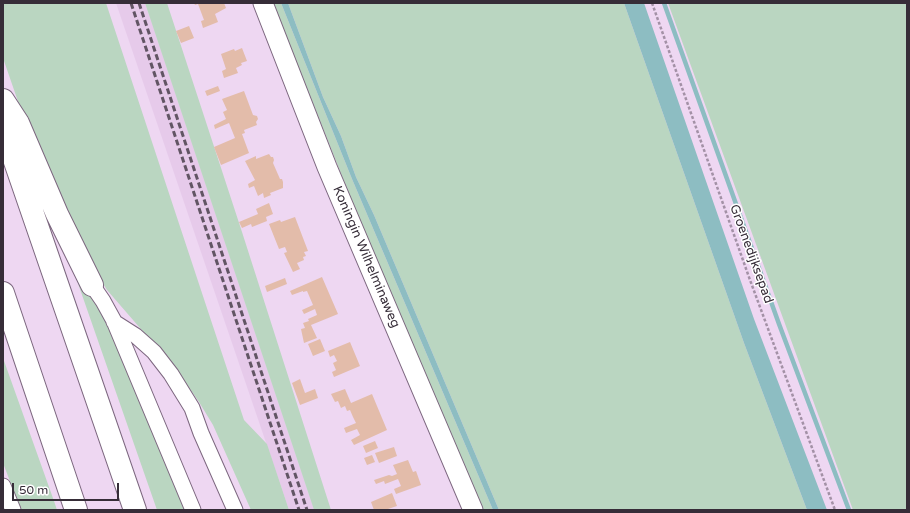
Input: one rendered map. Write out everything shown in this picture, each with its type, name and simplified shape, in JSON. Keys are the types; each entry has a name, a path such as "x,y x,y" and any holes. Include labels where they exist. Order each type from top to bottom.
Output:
{"highway":[{"path":"3,100 18,123 57,214 92,285"},
{"path":"3,127 135,510"},
{"path":"3,293 76,510"}],"main road":[{"name":"Koningin Wilhelminaweg","path":"262,3 327,167 473,510"}],"lane":[{"path":"92,285 114,321 193,510"},
{"path":"114,321 136,336 154,352 171,374 192,408 201,433 235,510"},
{"path":"3,486 13,510"}],"path":[{"name":"Groenedijksepad","path":"652,3 750,280 836,510"}],"shaded area":[{"path":"3,3 106,3 244,420 267,444 289,510 251,510 213,425 199,402 179,373 107,290 78,244 32,142 3,58"},
{"path":"116,3 145,3 314,510 289,510"},
{"path":"145,3 167,3 331,510 314,510"},
{"path":"273,3 281,3 352,179 493,510 482,510 361,224"},
{"path":"281,3 288,3 323,97 341,136 356,177 374,215 499,510 493,510 352,179"},
{"path":"288,3 624,3 744,343 807,510 499,510 374,215 356,177 341,136 323,97"},
{"path":"624,3 644,3 754,319 827,510 807,510 744,343"},
{"path":"668,3 907,3 907,510 853,510"},
{"path":"66,249 102,308 191,510 157,510"},
{"path":"3,358 57,510 21,510 3,463"}],"building":[{"path":"194,3 224,3 226,8 215,14 218,22 203,28 201,21 204,20 198,4 195,5"},
{"path":"189,26 194,38 181,43 176,31"},
{"path":"242,48 247,61 241,63 242,65 236,68 238,73 224,78 222,71 226,69 221,54 234,49 235,51"},
{"path":"218,86 220,91 207,96 205,91"},
{"path":"244,91 253,115 257,116 258,119 256,122 257,125 244,130 245,133 242,134 249,153 221,165 214,147 235,138 229,123 215,129 214,125 226,119 223,112 227,110 222,99"},
{"path":"269,154 273,157 273,163 280,179 282,179 283,182 283,188 270,193 271,195 264,198 263,193 258,196 254,186 249,188 248,184 255,180 245,161 256,156 256,159"},
{"path":"269,203 273,214 266,217 267,221 252,227 251,224 242,228 239,222 258,214 256,209"},
{"path":"295,217 308,251 304,252 306,256 303,257 304,260 297,263 300,269 293,272 284,253 287,252 285,247 279,249 269,224"},
{"path":"322,277 338,314 311,325 317,338 304,343 301,329 305,328 303,323 309,321 308,319 317,315 315,309 304,314 302,310 313,305 307,291 292,295 290,291"},
{"path":"285,278 287,284 267,292 265,286"},
{"path":"320,339 325,351 313,356 308,344"},
{"path":"350,342 360,366 334,377 332,372 336,370 333,363 337,361 334,355 330,357 328,351"},
{"path":"300,379 305,393 315,389 318,398 300,405 292,383"},
{"path":"345,389 351,403 372,394 387,430 354,445 351,440 360,435 357,429 346,433 344,428 356,423 350,410 347,411 345,406 341,408 338,401 335,402 331,394"},
{"path":"375,441 378,448 366,453 363,446"},
{"path":"394,447 397,456 379,463 375,453"},
{"path":"372,455 375,462 367,465 364,458"},
{"path":"408,460 413,472 416,471 421,485 396,494 394,489 401,486 398,479 385,484 384,481 376,484 374,480 397,474 393,465"},
{"path":"392,493 397,506 385,510 374,510 371,502"}],"waterway":[{"path":"664,3 779,324 849,510"}],"railway":[{"path":"131,3 299,510"},
{"path":"139,3 307,510"}]}
